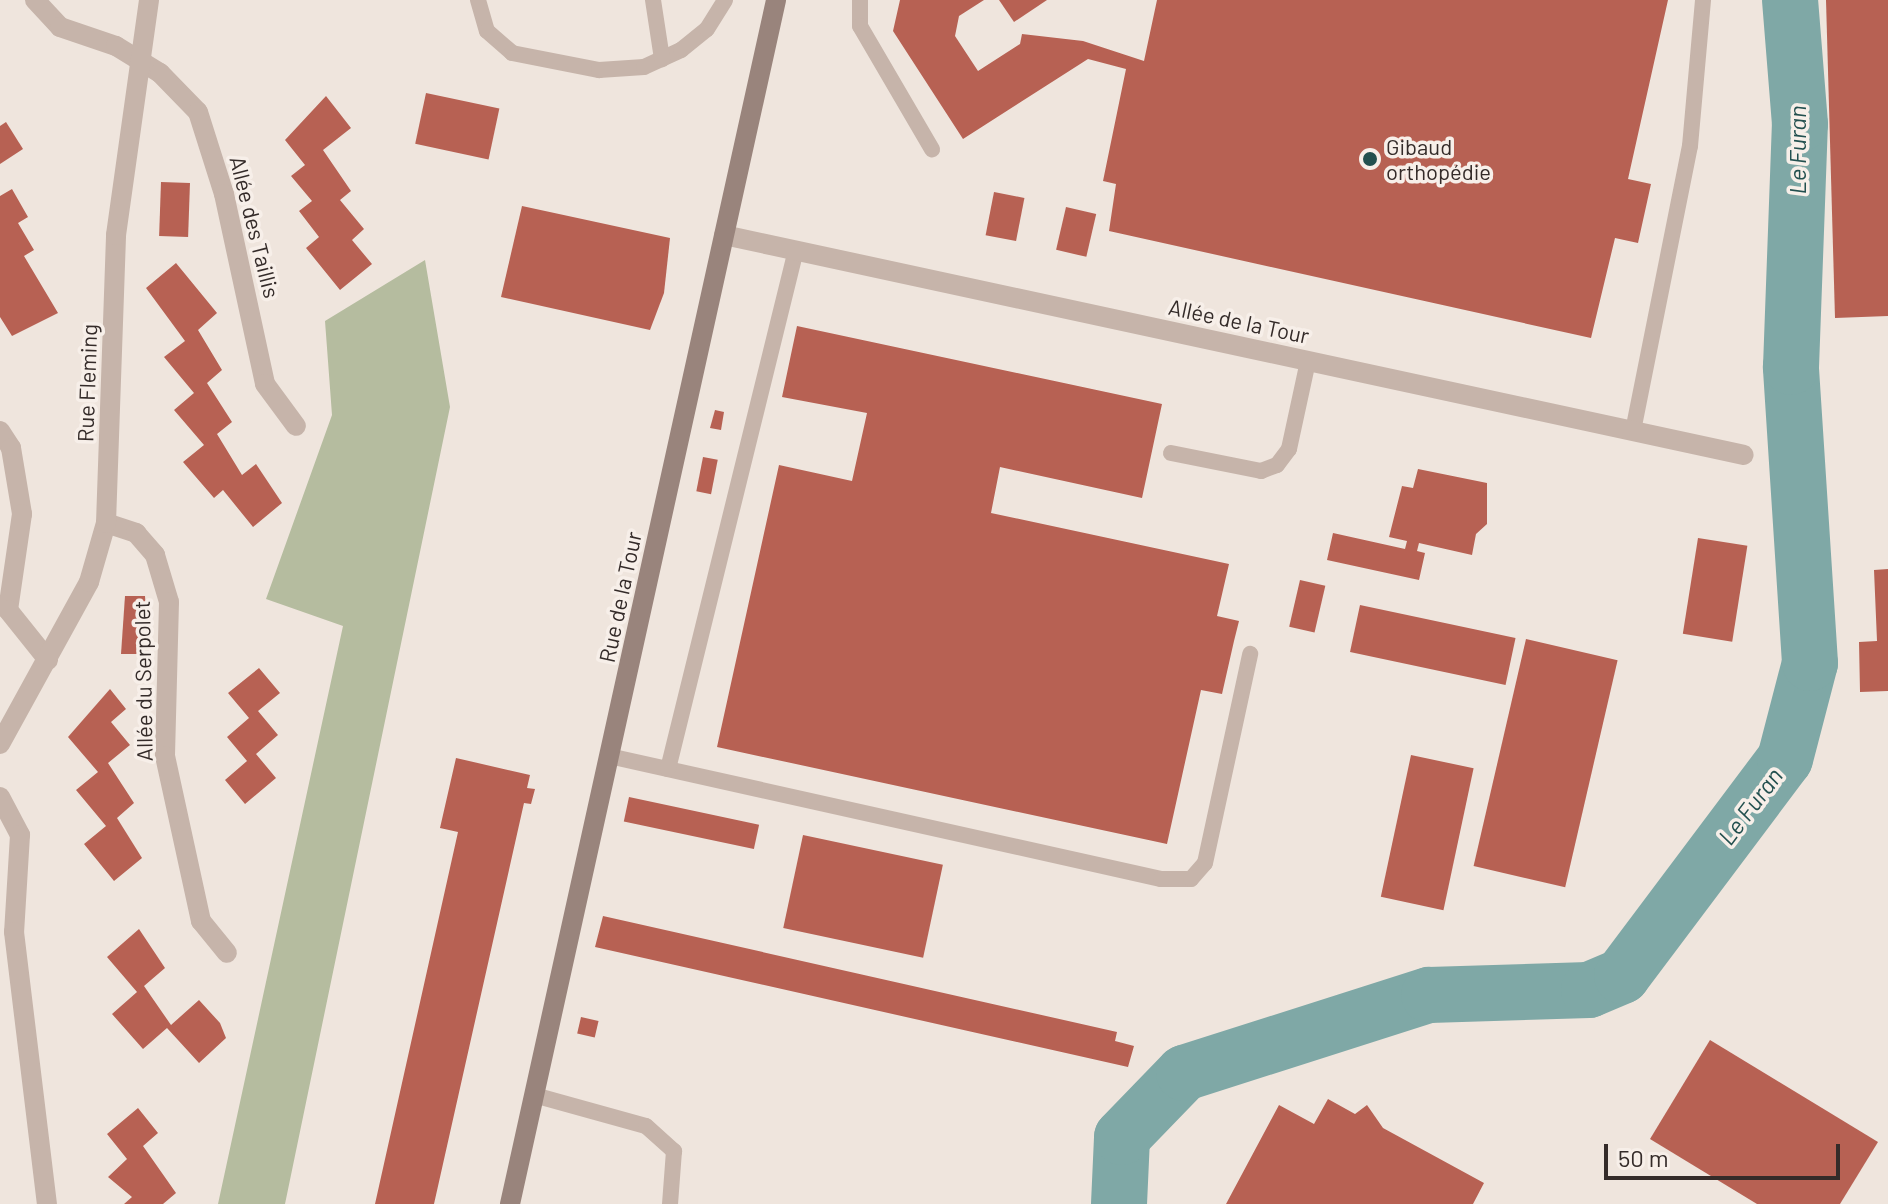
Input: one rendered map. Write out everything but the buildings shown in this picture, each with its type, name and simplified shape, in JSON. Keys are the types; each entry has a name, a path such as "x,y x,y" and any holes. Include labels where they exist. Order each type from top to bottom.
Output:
{"street":[{"name":"Allée des Taillis","path":"35,0 60,27 137,58 198,112 224,194 265,384 296,426"},
{"name":"Rue Fleming","path":"0,744 89,582 106,523 116,235 137,58 149,0"},
{"name":"Rue de la Tour","path":"510,1204 776,0"},
{"name":"Allée de la Tour","path":"724,235 1744,455"},
{"path":"0,431 11,448 22,514 8,610 48,660"},
{"name":"Allée du Serpolet","path":"106,523 136,533 155,555 169,602 165,756 201,921 227,953"},
{"path":"0,797 20,835 14,932 47,1204"}],"lane":[{"path":"478,0 487,31 512,53 599,70 662,59 707,29 725,0"},
{"path":"653,0 662,59"},
{"path":"860,0 860,26 932,149"},
{"path":"1633,431 1690,146 1703,0"},
{"path":"668,769 796,250"},
{"path":"1171,453 1261,471 1277,465 1289,449 1308,361"},
{"path":"609,756 1161,879 1191,879 1205,863 1250,654"},
{"path":"534,1095 646,1126 674,1151 670,1204"}],"green space":[{"path":"425,260 450,407 285,1204 218,1204 343,626 266,599 332,415 325,321"}],"waterway":[{"name":"Le Furan","path":"1119,1204 1122,1137 1184,1073 1429,995 1589,990 1622,976 1785,759 1810,663 1791,367 1800,124 1790,0"}],"place":[{"name":"Gibaud orthopédie","path":"1370,159"}]}
